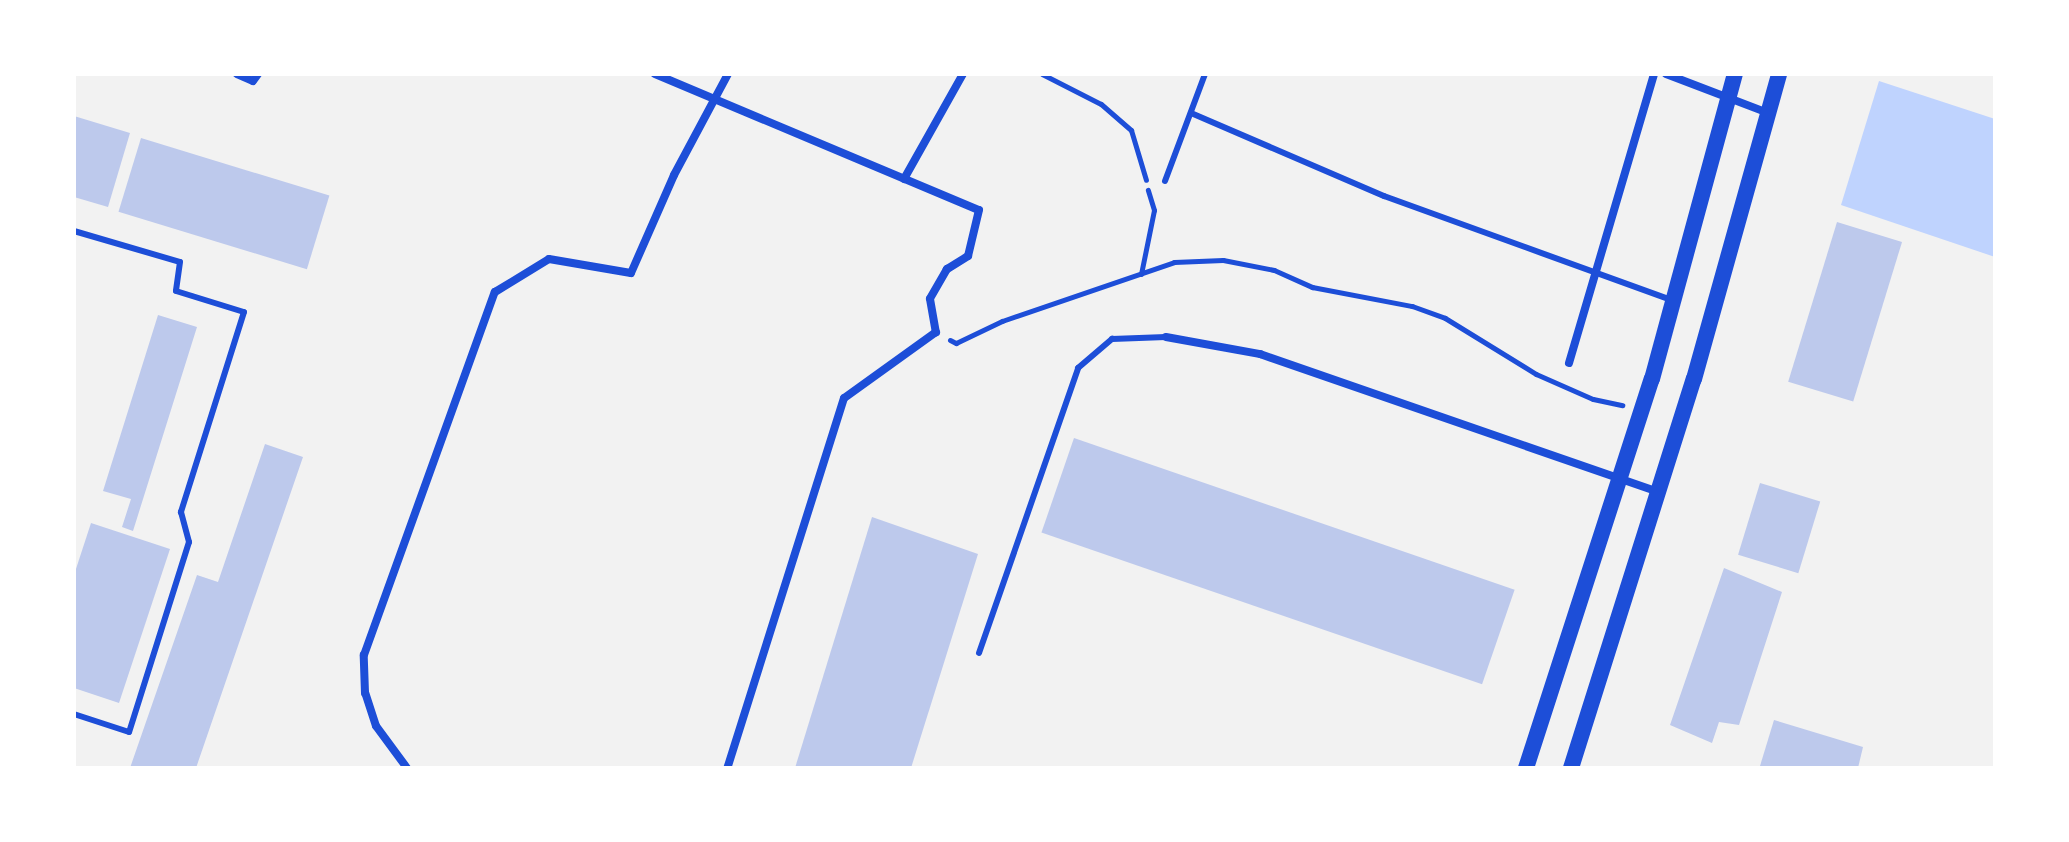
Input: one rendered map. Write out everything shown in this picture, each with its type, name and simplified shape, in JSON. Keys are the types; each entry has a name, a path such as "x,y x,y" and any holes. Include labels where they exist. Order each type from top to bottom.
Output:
{"main road":[{"path":"1526,768 1642,410 1735,74"},
{"path":"1571,768 1694,379 1779,74"}],"street":[{"path":"237,74 256,78"},
{"path":"655,74 979,210 968,256 947,269 930,299 936,332 844,398 727,768"},
{"path":"407,768 376,726 365,693 364,655 495,292 549,259 631,273 674,175 728,74"},
{"path":"904,179 963,74"},
{"path":"1569,363 1654,74"},
{"path":"1666,74 1768,113"},
{"path":"1166,337 1260,354 1658,492"}],"lane":[{"path":"1165,181 1205,74"},
{"path":"1191,113 1384,196 1673,301"},
{"path":"74,231 180,262 176,291 244,312 181,512 189,542 129,732 74,714"},
{"path":"979,653 1078,368 1112,339 1166,337"}],"path":[{"path":"1042,74 1101,104 1131,130 1154,210 1141,275"},
{"path":"936,332 956,343 1002,321 1174,262 1223,260 1274,270 1312,287 1412,306 1445,318 1536,374 1593,399 1642,410"}],"water":[{"path":"1879,81 1995,119 1995,257 1841,205"}],"building":[{"path":"74,116 130,133 108,207 74,197"},
{"path":"141,138 329,196 307,269 118,212"},
{"path":"1837,222 1902,242 1853,402 1788,382"},
{"path":"158,315 197,327 133,531 122,527 131,499 103,491"},
{"path":"1074,438 1515,590 1482,684 1041,533"},
{"path":"265,444 303,457 196,768 130,768 197,575 218,582"},
{"path":"1760,483 1820,501 1798,573 1738,555"},
{"path":"872,517 978,554 911,768 795,768"},
{"path":"91,523 170,549 119,703 74,688 74,575"},
{"path":"1724,568 1782,592 1739,725 1719,722 1712,743 1670,725"},
{"path":"1774,720 1863,747 1858,768 1760,766"}]}
